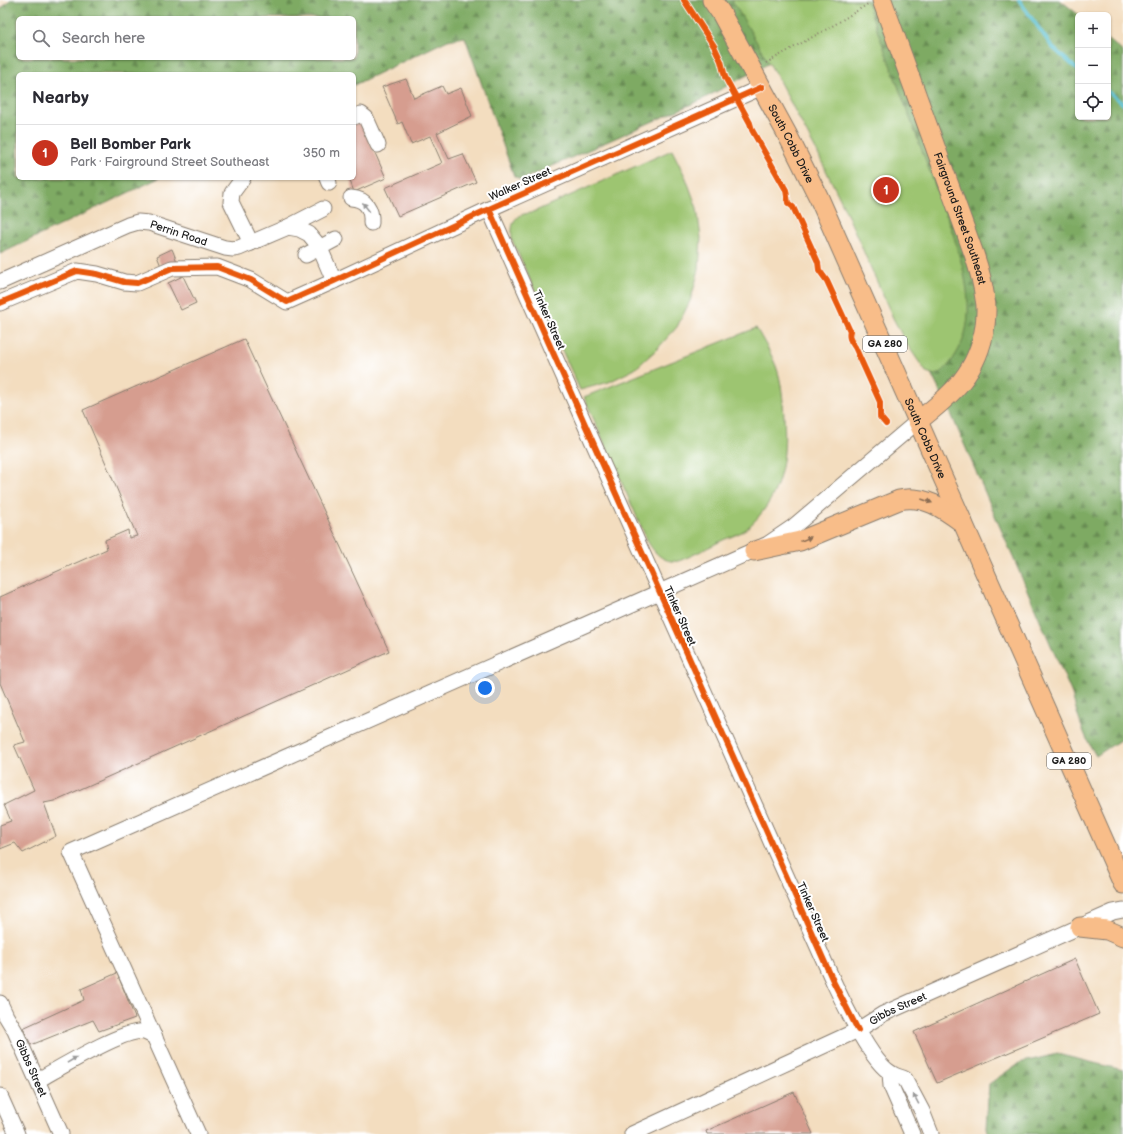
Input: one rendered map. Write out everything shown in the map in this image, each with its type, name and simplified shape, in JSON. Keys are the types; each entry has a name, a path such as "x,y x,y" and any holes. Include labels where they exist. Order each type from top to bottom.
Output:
{"main road":[{"name":"South Cobb Drive","path":"712,0 721,13 762,87 819,198 1123,884"},
{"name":"Fairground Street Southeast","path":"875,2 974,254 981,276 986,300 986,319 983,338 972,368 950,395 918,421"},
{"path":"754,551 800,542 899,500 908,498 925,500 948,512 963,523"},
{"path":"1103,839 1123,854"},
{"path":"1080,927 1107,930 1123,937"}],"street":[{"name":"Walker Street","path":"0,303 77,271 97,274 124,282 137,283 172,268 217,266 251,280 287,302 489,209 762,87"},
{"path":"356,116 361,114 366,118 378,145"},
{"path":"242,180 232,193 231,202 251,243"},
{"path":"351,198 358,198 365,203 372,214 371,223"},
{"name":"Perrin Road","path":"0,282 128,224 138,222 149,223 225,248 233,249 239,248 288,227 323,209"},
{"name":"Tinker Street","path":"489,209 834,983 858,1030 877,1060 890,1073"},
{"path":"288,227 299,229 315,239 334,281"},
{"path":"306,255 336,239"},
{"path":"198,1134 72,852 754,551 780,537 793,527 918,421"},
{"name":"Gibbs Street","path":"632,1134 858,1030 883,1014 1113,912 1123,910"},
{"name":"Gibbs Street","path":"0,1003 15,1031 62,1134"},
{"path":"38,1080 80,1055 127,1034 143,1031 155,1037"},
{"path":"912,1134 891,1086 890,1073 905,1078 922,1111 931,1134"},
{"path":"0,1096 17,1134"}],"path":[{"path":"769,62 875,2"}],"green space":[{"path":"10,0 1060,0 1075,12 1075,120 1111,120 1111,42 1123,52 1123,738 1096,756 1084,734 1072,694 952,416 777,59 701,100 521,180 514,176 465,37 448,40 356,84 356,72 16,72 16,180 155,180 0,254 0,10"},
{"path":"732,0 866,0 953,234 962,264 968,296 966,327 962,342 955,356 944,370 935,375 926,372 906,343 893,318 844,207 819,156 776,75"},
{"path":"672,150 686,178 697,208 701,238 699,269 691,299 677,327 657,349 635,369 609,382 580,390 512,240 514,221 520,215 531,213"},
{"path":"756,328 776,366 780,378 783,398 785,433 784,449 779,479 774,493 767,506 745,530 679,561 669,561 660,557 648,542 584,397"},
{"path":"1057,1054 1123,1070 1123,1134 988,1134 986,1128 989,1084 1019,1063"}],"building":[{"path":"406,79 414,98 442,86 446,94 461,88 472,116 437,133 449,159 463,154 476,182 398,216 385,188 442,163 430,136 411,144 402,122 398,124 382,87"},
{"path":"361,121 386,178 354,192 350,180 356,180 356,123"},
{"path":"172,249 180,269 165,276 157,256"},
{"path":"183,276 196,303 181,310 168,283"},
{"path":"244,339 389,651 54,801 44,803 56,836 23,853 15,843 0,849 0,825 11,821 4,805 34,790 14,745 25,742 0,683 0,597 107,549 105,540 128,530 129,538 137,536 83,410"},
{"path":"1075,959 1099,1014 937,1083 914,1032"},
{"path":"117,973 135,1018 99,1031 93,1020 31,1045 23,1028 84,1000 81,989"},
{"path":"794,1092 813,1134 707,1134 706,1131"}],"waterway":[{"path":"1019,0 1052,47 1075,67"},
{"path":"1111,94 1123,104"}],"cycle path":[{"path":"684,0 714,46 721,61 725,77 750,123 752,130 786,190 788,203 793,207 818,262 819,270 827,281 850,331 850,339 880,402 880,417 886,424"},
{"path":"0,303 77,271 97,274 124,282 137,283 172,268 217,267 251,280 287,302 489,209 762,87"},
{"path":"489,209 834,983 858,1030"}],"place":[{"name":"Bell Bomber Park","path":"886,190"}]}
